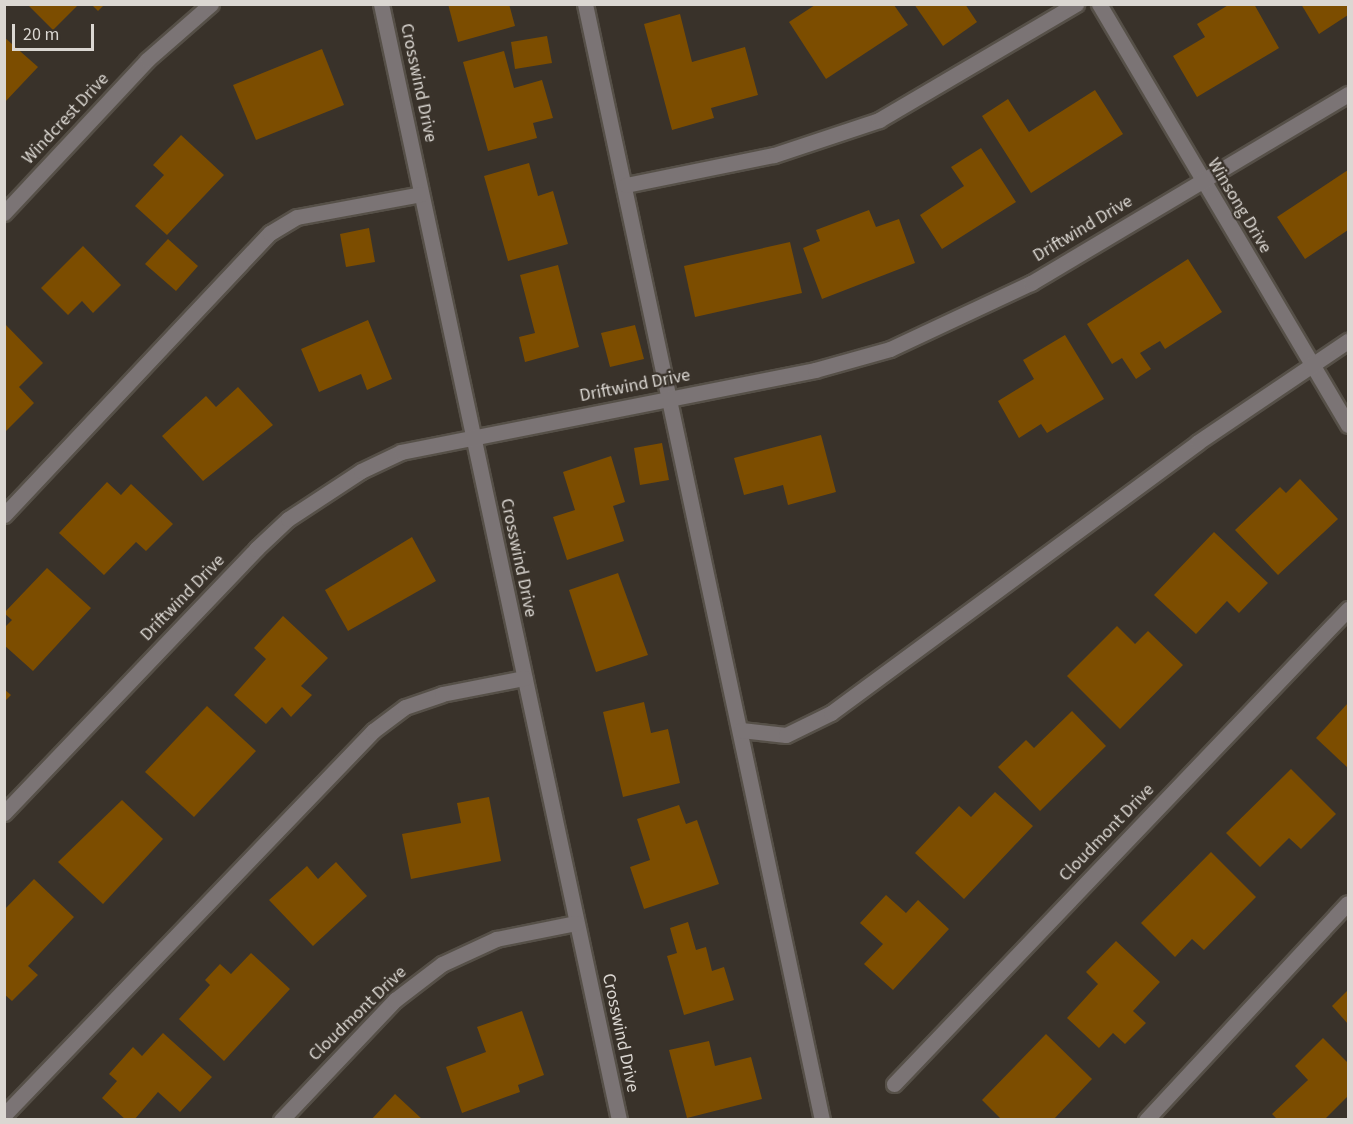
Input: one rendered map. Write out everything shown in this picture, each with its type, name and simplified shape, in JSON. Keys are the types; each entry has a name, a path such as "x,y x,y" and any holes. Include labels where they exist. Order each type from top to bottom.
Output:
{"street":[{"name":"Windcrest Drive","path":"4,213 147,60 211,4"},
{"name":"Crosswind Drive","path":"381,4 619,1119"},
{"path":"585,4 626,185 741,730 764,862 822,1119"},
{"path":"626,185 774,155 870,124 1076,4"},
{"name":"Winsong Drive","path":"1099,4 1348,425"},
{"name":"Driftwind Drive","path":"4,813 288,519 323,493 401,453 815,370 952,324 1202,181 1348,94"},
{"path":"4,515 270,233 297,218 421,195"},
{"path":"741,730 786,735 831,713 1311,363 1348,341"},
{"name":"Cloudmont Drive","path":"894,1084 1348,609"},
{"path":"4,1115 373,730 405,708 442,694 524,678"},
{"path":"1146,1119 1348,903"},
{"name":"Cloudmont Drive","path":"281,1119 395,1000 442,964 496,939 576,923"}],"building":[{"path":"27,4 79,4 53,30"},
{"path":"91,4 105,4 98,11"},
{"path":"448,4 509,4 515,26 458,42"},
{"path":"914,4 965,4 977,22 943,46"},
{"path":"1230,4 1254,4 1279,48 1197,97 1173,56 1205,37 1197,24"},
{"path":"1301,4 1348,4 1348,15 1319,34"},
{"path":"815,5 894,5 908,25 826,79 789,22"},
{"path":"680,14 692,62 745,47 758,95 711,108 714,118 672,130 644,24"},
{"path":"547,36 552,63 515,69 511,42"},
{"path":"4,37 38,67 4,103"},
{"path":"322,49 344,105 256,140 233,85"},
{"path":"504,51 514,88 542,80 553,118 533,123 537,138 488,151 463,62"},
{"path":"1095,90 1123,134 1031,193 982,116 1008,99 1029,132"},
{"path":"181,135 224,175 167,235 135,206 164,175 153,165"},
{"path":"981,148 1016,202 942,249 920,215 964,186 951,167"},
{"path":"529,163 538,196 553,191 568,244 508,261 484,176"},
{"path":"1348,170 1348,230 1305,259 1277,217"},
{"path":"869,210 876,227 899,219 915,263 822,299 803,248 820,241 816,230"},
{"path":"369,228 375,262 346,267 340,234"},
{"path":"168,239 198,266 176,291 145,264"},
{"path":"790,242 802,293 695,317 684,266"},
{"path":"83,246 121,285 93,313 82,301 68,315 41,288"},
{"path":"1188,259 1222,312 1165,349 1160,341 1140,353 1151,369 1136,379 1122,358 1112,364 1087,324"},
{"path":"558,265 579,347 525,362 519,337 535,333 520,275"},
{"path":"368,320 392,379 367,390 361,374 319,392 301,349"},
{"path":"4,323 43,363 19,387 34,403 4,433"},
{"path":"635,325 644,359 610,367 601,333"},
{"path":"1065,335 1104,399 1047,433 1041,424 1019,438 998,401 1034,379 1023,360"},
{"path":"238,387 273,425 203,481 162,436 206,396 216,407"},
{"path":"821,435 836,492 788,505 783,485 744,495 734,458"},
{"path":"662,443 669,480 640,485 634,448"},
{"path":"611,456 625,502 613,506 624,541 567,560 553,517 575,510 563,472"},
{"path":"1300,479 1338,519 1278,575 1235,530 1280,487 1286,493"},
{"path":"107,482 121,495 131,484 173,524 146,551 136,542 104,575 59,533"},
{"path":"1214,532 1268,583 1239,613 1227,601 1196,634 1154,595"},
{"path":"412,537 436,581 348,631 325,590"},
{"path":"47,568 91,608 33,671 4,645 4,628 12,620 4,613"},
{"path":"618,573 648,655 596,672 569,590"},
{"path":"283,616 328,658 301,686 312,695 291,717 282,707 266,724 234,695 266,659 254,648"},
{"path":"1117,626 1135,644 1148,631 1183,665 1120,729 1067,676"},
{"path":"4,689 11,695 4,702"},
{"path":"644,702 651,733 668,729 680,783 623,797 603,712"},
{"path":"1348,703 1348,768 1316,738"},
{"path":"207,706 256,751 194,817 145,772"},
{"path":"1072,711 1106,746 1040,811 998,767 1026,740 1034,748"},
{"path":"1291,769 1336,814 1301,849 1289,838 1260,867 1226,833"},
{"path":"995,792 1033,826 964,899 915,853 959,806 971,817"},
{"path":"489,797 501,861 411,879 402,834 461,823 457,803"},
{"path":"122,800 163,839 103,904 58,862"},
{"path":"679,805 686,824 697,820 719,884 644,909 630,867 650,860 637,819"},
{"path":"1211,852 1256,897 1204,950 1192,939 1175,957 1141,923"},
{"path":"336,862 367,896 313,946 269,900 307,866 318,879"},
{"path":"34,879 74,917 28,966 38,975 12,1001 4,994 4,910"},
{"path":"886,895 906,913 918,900 949,929 893,990 864,964 883,944 860,923"},
{"path":"688,922 696,950 706,947 712,971 724,967 734,1000 684,1015 667,956 677,953 670,928"},
{"path":"1116,941 1160,982 1133,1011 1146,1023 1125,1044 1113,1033 1099,1048 1067,1018 1098,984 1086,972"},
{"path":"251,953 290,989 224,1061 179,1019 210,985 205,980 220,964 231,974"},
{"path":"1348,990 1348,1024 1332,1006"},
{"path":"522,1011 544,1075 518,1085 520,1092 462,1113 446,1067 486,1052 477,1027"},
{"path":"163,1033 212,1077 180,1112 158,1092 134,1120 126,1120 102,1098 117,1081 109,1074 133,1047 142,1056"},
{"path":"1046,1034 1092,1079 1053,1120 1002,1120 982,1100"},
{"path":"1323,1038 1348,1063 1348,1096 1324,1120 1278,1120 1272,1114 1308,1080 1295,1066"},
{"path":"709,1041 715,1066 751,1057 762,1099 687,1118 669,1050"},
{"path":"395,1094 423,1120 371,1120"}]}
